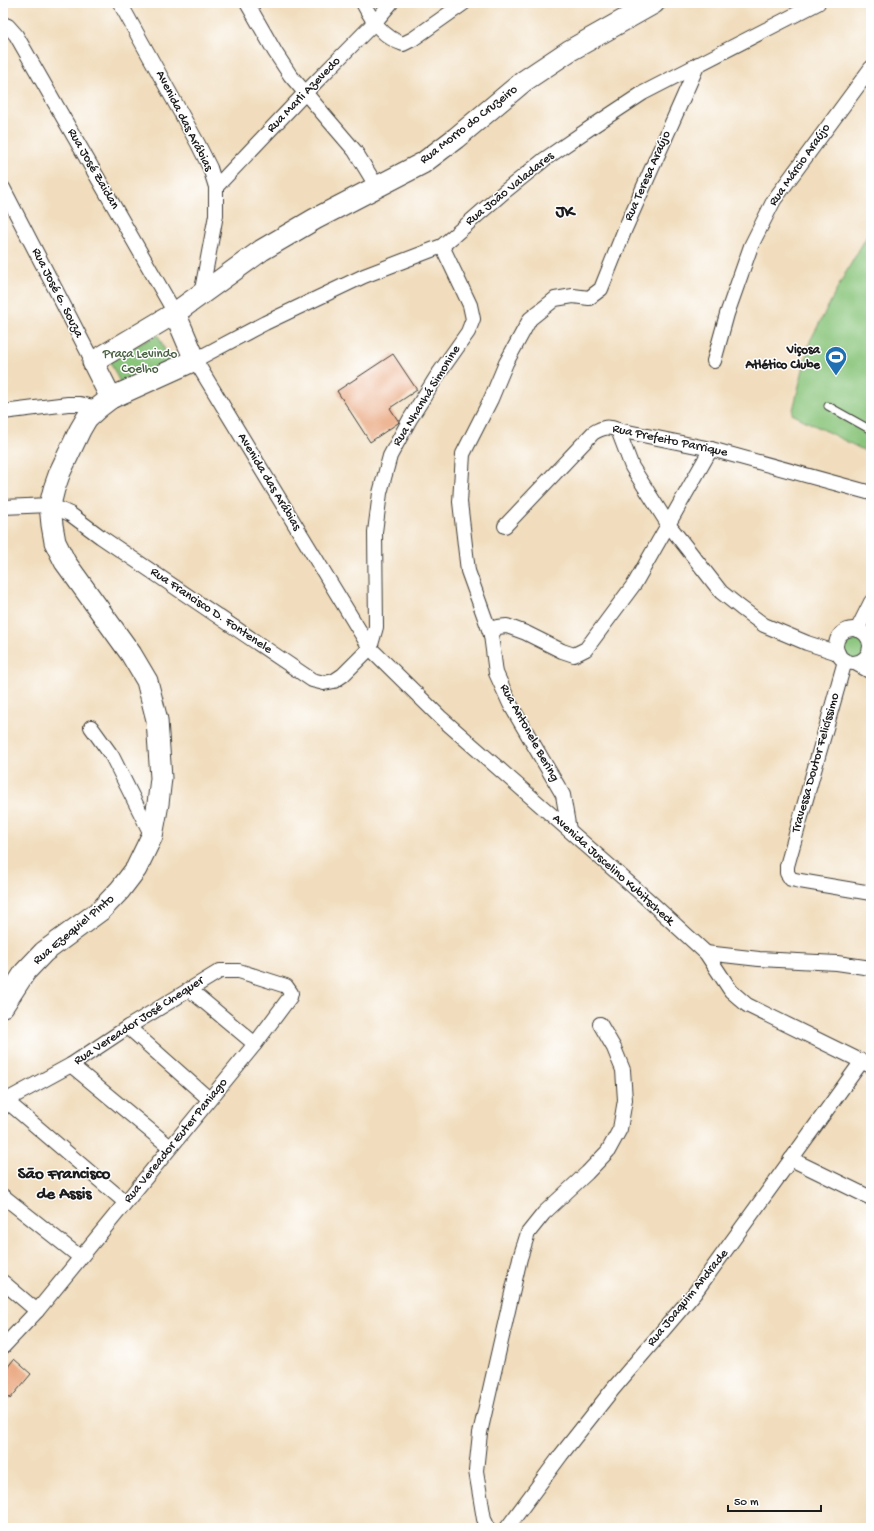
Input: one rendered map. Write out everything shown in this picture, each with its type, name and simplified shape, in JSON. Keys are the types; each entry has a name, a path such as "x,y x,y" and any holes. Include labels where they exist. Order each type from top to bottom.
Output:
{"street":[{"name":"Avenida das Arábias","path":"120,3 198,144 210,168 216,187 216,215 201,295"},
{"path":"248,3 275,52 304,93 333,124 355,151 377,187"},
{"name":"Rua Marli Azevedo","path":"216,187 304,93 375,22 391,3"},
{"path":"364,4 384,33 392,40 403,44 413,39 464,3"},
{"name":"Rua Morro do Cruzeiro","path":"93,362 175,313 262,250 315,219 423,163 456,138 524,81 569,52 654,3"},
{"name":"Rua João Valadares","path":"195,360 265,323 364,276 442,246 504,192 557,151 643,93 818,3"},
{"name":"Rua José Zaidan","path":"6,25 16,35 175,313"},
{"name":"Rua Teresa Araújo","path":"601,289 625,229 698,64"},
{"name":"Rua Márcio Araújo","path":"714,361 727,314 751,246 774,200 871,68"},
{"name":"Rua José G. Souza","path":"3,188 93,362 104,403"},
{"name":"Rua Nhanhá Simonine","path":"370,648 376,627 375,532 380,493 390,456 415,410 436,376 468,332 472,319 470,305 442,246"},
{"name":"Rua Antonele Bering","path":"569,830 564,795 510,704 496,673 491,635 468,571 460,502 464,454 491,399 506,363 530,319 555,299 573,296 589,298 601,289"},
{"name":"Avenida das Arábias","path":"175,313 195,360 370,648"},
{"path":"3,507 50,505 60,472 70,449 87,418 104,403 195,360"},
{"path":"5,408 104,403"},
{"name":"Rua Prefeito Parrique","path":"505,526 593,433 602,427 610,427 618,430 711,449 871,494"},
{"path":"618,430 632,467 668,524 721,592 764,625 846,659 871,672"},
{"path":"491,635 498,627 507,626 574,655 586,649 635,583 711,449"},
{"name":"Rua Francisco D. Fontenele","path":"50,505 70,514 101,537 312,680 324,683 334,681 343,675 370,648"},
{"name":"Rua Ezequiel Pinto","path":"3,1006 25,972 44,952 100,910 120,890 136,869 152,836 161,778 157,720 146,681 131,654 65,562 55,542 50,505"},
{"path":"857,630 871,602"},
{"path":"857,630 866,635 869,640 870,650 864,659 846,659 837,642 842,633 857,630"},
{"name":"Avenida Juscelino Kubitscheck","path":"370,648 440,717 706,953 731,991 747,1005 866,1064"},
{"name":"Travessa Doutor Felicíssimo","path":"846,659 787,866 787,873 791,879 871,893"},
{"path":"91,727 112,756 152,836"},
{"path":"706,953 759,959 837,963 871,968"},
{"name":"Rua Vereador José Chequer","path":"4,1103 71,1065 189,989 220,971 239,971 286,986"},
{"name":"Rua Vereador Euter Paniago","path":"3,1347 37,1310 255,1044 290,998 291,993 286,986"},
{"path":"189,989 255,1044"},
{"path":"488,1528 484,1519 476,1471 480,1433 522,1252 528,1233 544,1213 608,1151 620,1129 625,1100 623,1070 614,1048 600,1024"},
{"path":"128,1028 209,1099"},
{"name":"Rua Joaquim Andrade","path":"507,1528 561,1455 613,1389 694,1294 791,1159 866,1064"},
{"path":"71,1065 170,1147"},
{"path":"4,1103 125,1202"},
{"path":"791,1159 871,1198"},
{"path":"3,1196 80,1257"},
{"path":"3,1282 37,1310"}],"lane":[{"path":"828,406 871,430"}],"green space":[{"name":"Viçosa Atlético Clube","path":"871,229 871,454 792,414 810,341 845,274"},
{"name":"Praça Levindo Coelho","path":"158,335 171,364 122,387 109,359"},
{"path":"853,631 860,632 867,645 866,654 854,662 839,650 842,639"}],"building":[{"path":"393,354 417,390 390,408 399,422 370,442 337,391"},
{"path":"14,1359 31,1374 10,1399 9,1397 3,1404 3,1373"}],"place":[{"name":"Viçosa Atlético Clube","path":"836,376"}],"district":[{"name":"JK","path":"565,213"},
{"name":"São Francisco de Assis","path":"64,1185"}]}
